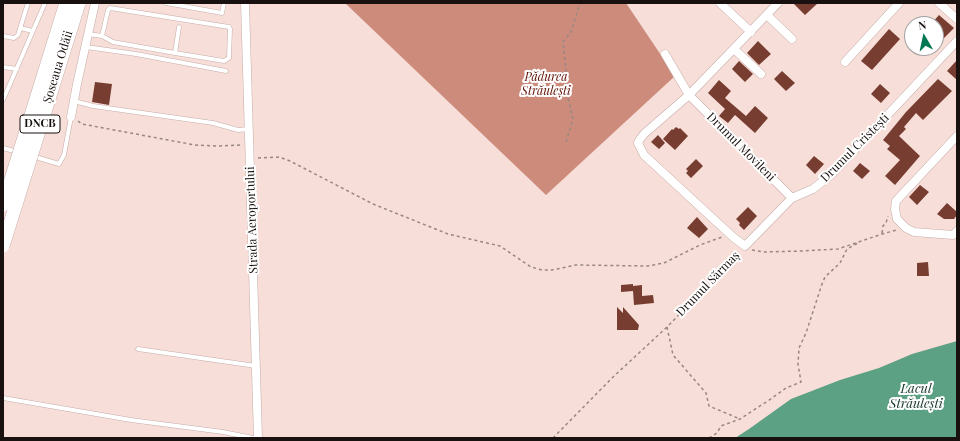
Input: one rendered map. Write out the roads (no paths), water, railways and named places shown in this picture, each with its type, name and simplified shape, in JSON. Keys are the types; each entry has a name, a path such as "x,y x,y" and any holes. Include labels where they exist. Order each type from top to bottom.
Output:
{"main road":[{"name":"Șoseaua Odăii","path":"3,205 66,3"},
{"name":"Șoseaua Odăii","path":"3,246 79,3"}],"street":[{"name":"Șoseaua Odăii","path":"71,117 95,3"},
{"name":"Strada Aeroportului","path":"246,3 258,438"},
{"path":"720,3 751,32"},
{"path":"689,96 778,3"},
{"path":"845,62 899,3"},
{"path":"939,3 957,19"},
{"path":"767,15 792,39"},
{"name":"Drumul Cristești","path":"689,96 640,138 638,143 640,149 644,155 746,246 792,198 813,188 832,174 957,41"},
{"path":"734,49 761,74"},
{"name":"Drumul Movileni","path":"666,54 689,96 792,198"},
{"path":"955,233 914,232 906,228 897,219 895,205 957,136"}],"lane":[{"path":"3,36 14,38 18,35 28,3"},
{"path":"3,100 45,3"},
{"path":"166,3 222,12 224,3"},
{"path":"88,34 102,36 113,42 174,53 224,61 230,58 229,27 110,8 108,10 102,36"},
{"path":"174,53 179,27"},
{"path":"20,28 33,32"},
{"path":"85,47 136,54 226,71"},
{"path":"3,67 17,69"},
{"path":"74,101 93,106 213,123 238,130 250,129"},
{"path":"3,148 60,164 64,155 71,117"},
{"path":"138,349 257,366"},
{"path":"3,398 131,420 223,432 253,438"}],"water":[{"name":"Lacul Străulești","path":"957,341 957,438 735,438 791,399 840,380 879,368 912,354"}],"park label":[{"name":"Pădurea Străulești","path":"546,84"}]}
